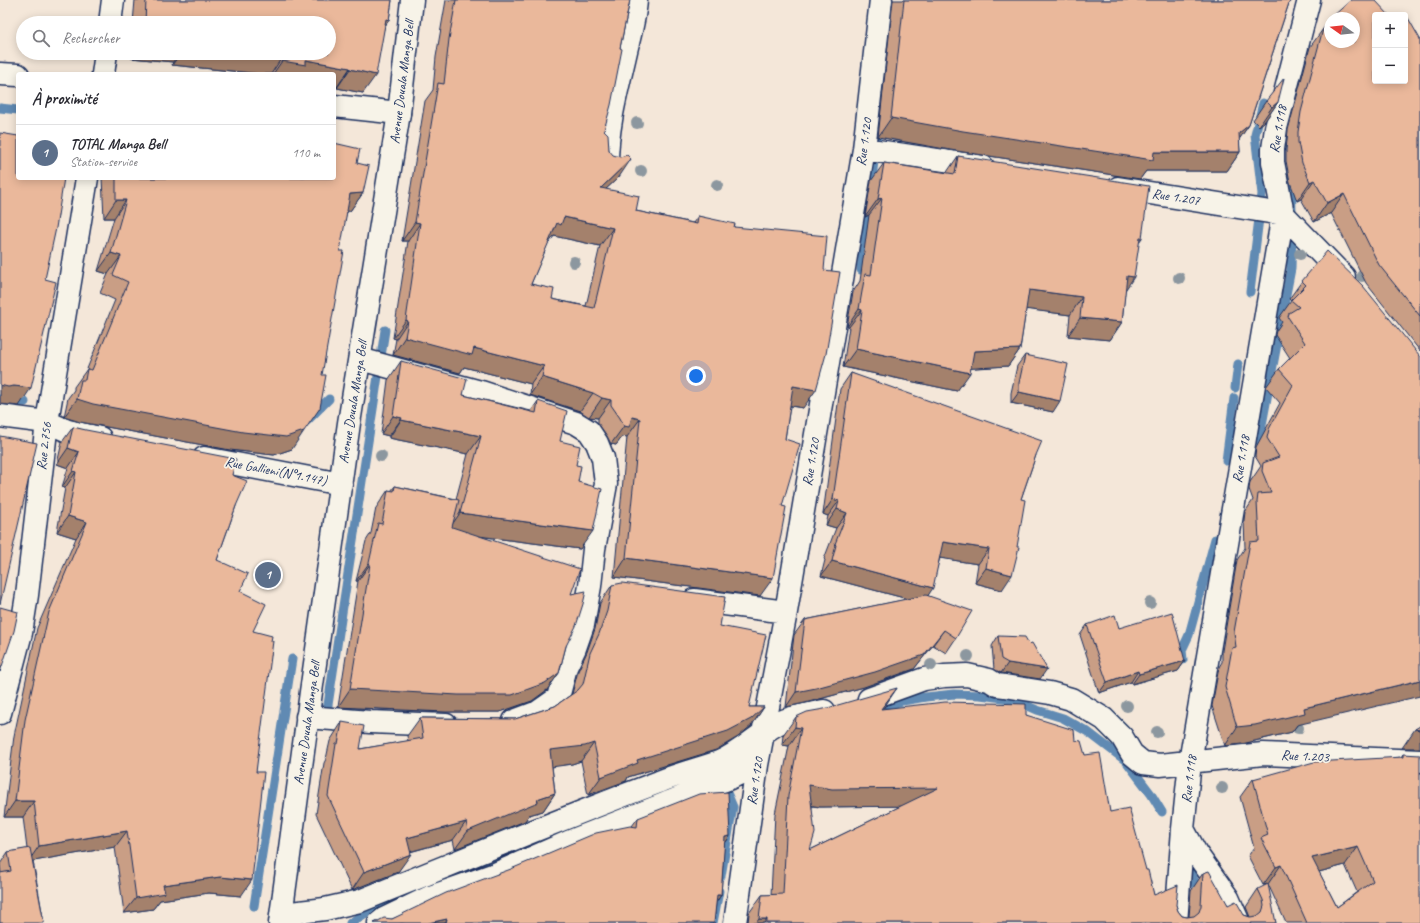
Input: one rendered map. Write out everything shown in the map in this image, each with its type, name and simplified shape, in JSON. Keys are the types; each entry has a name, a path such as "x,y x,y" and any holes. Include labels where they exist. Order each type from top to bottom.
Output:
{"street":[{"path":"111,16 113,0"},
{"name":"Avenue Douala Manga Bell","path":"281,918 307,717 349,423 399,113 412,0"},
{"path":"607,163 607,145 636,0"},
{"name":"Rue 1.120","path":"735,923 757,765 786,612 864,149 881,0"},
{"name":"Rue 1.118","path":"1176,923 1190,762 1283,214 1273,162 1273,148 1278,121 1309,0"},
{"path":"103,72 105,60"},
{"path":"0,74 16,75"},
{"path":"336,106 399,113"},
{"path":"864,149 1003,171"},
{"name":"Rue 2.756","path":"0,713 21,633 27,596 47,422 87,180"},
{"name":"Rue 1.207","path":"1097,185 1283,214"},
{"path":"1283,214 1358,292"},
{"path":"360,359 481,392 576,423 589,431 597,443 603,458 606,484 594,550 598,587 566,668 558,698 538,712 502,725 495,725"},
{"path":"0,416 47,422 61,429 77,434 116,441"},
{"name":"Rue Gallieni(N°1.147)","path":"186,454 341,484"},
{"path":"676,598 786,612"},
{"name":"Rue 1.203","path":"281,918 360,901 599,804 721,761 745,747 778,723 791,718 868,699 924,679 944,676 967,675 989,680 997,684 1050,693 1071,699 1104,719 1122,737 1132,754 1143,763 1160,765 1263,754 1420,761"},
{"path":"307,717 370,722 466,725"},
{"path":"379,923 384,919 430,898 495,874 568,842 730,778 757,765"},
{"path":"1183,829 1196,853 1228,898 1239,923"}],"building":[{"path":"146,0 392,0 389,20 386,19 376,75 350,68 306,60 336,60 336,16 145,16"},
{"path":"456,0 630,0 620,48 622,49 611,105 604,130 608,134 609,150 613,155 620,157 627,155 631,159 601,188 639,196 636,211 697,224 698,216 735,224 734,227 827,236 824,270 840,272 826,354 816,390 793,386 785,439 800,444 782,506 786,507 773,578 626,558 640,419 632,417 629,427 624,426 611,405 611,400 542,377 544,366 474,348 472,355 405,337 408,321 406,320 420,223 415,222 438,83 444,84 449,39","holes":["564,217 613,228 594,308 552,299 554,289 531,284 557,223 561,225"]},
{"path":"904,0 1291,0 1249,125 1239,133 1240,152 1154,152 1153,160 963,131 891,118"},
{"path":"1351,0 1375,0 1386,12 1372,12 1372,84 1408,84 1408,18 1420,39 1420,316 1379,265 1344,194 1327,203 1314,180 1310,182 1302,163 1298,142 1301,112 1323,29 1324,28 1324,48 1360,48 1360,12 1338,12"},
{"path":"306,60 306,65 282,61"},
{"path":"1284,78 1278,102 1272,107 1266,101"},
{"path":"0,133 16,136 16,180 64,180 56,228 45,279 56,282 31,388 14,386 8,387 0,385"},
{"path":"336,143 360,149 357,163 369,166 363,193 350,194 340,251 344,251 322,375 326,375 320,408 304,431 286,437 243,432 93,404 77,399 81,380 85,380 87,369 92,370 128,282 113,275 121,256 111,253 126,200 116,200 116,180 336,180"},
{"path":"958,156 1149,186 1142,238 1140,238 1134,277 1127,276 1122,322 1080,318 1082,297 1029,290 1020,349 974,351 970,373 856,349 862,310 859,309 865,274 871,275 882,198 878,199 884,163 955,174"},
{"path":"1327,251 1363,286 1420,356 1420,680 1304,708 1305,713 1255,725 1237,727 1225,687 1232,648 1236,647 1234,632 1250,542 1259,541 1258,494 1271,493 1262,471 1263,463 1279,457 1267,438 1269,429 1293,385 1279,369 1305,343 1288,317 1289,313 1299,307 1291,300 1306,285 1302,281"},
{"path":"1025,355 1068,364 1060,401 1019,392 1019,383"},
{"path":"401,361 467,379 463,395 536,413 538,401 567,411 560,441 580,446 576,465 581,466 578,482 602,489 593,531 460,513 481,436 401,420 402,418 393,416"},
{"path":"851,373 1042,441 1021,499 1025,500 1017,547 1019,547 1012,575 986,568 989,549 943,542 933,588 832,561 835,544 847,513 837,509 839,501 833,499"},
{"path":"73,427 236,459 232,475 247,481 236,506 217,560 248,574 240,591 266,604 253,631 272,636 271,641 273,641 256,772 264,772 252,880 220,877 163,885 165,893 136,898 127,831 39,846 34,801 15,801 25,720 49,612 87,522 68,516 76,472 73,471 79,452 68,448"},
{"path":"0,436 37,443 0,604"},
{"path":"395,486 459,500 452,527 580,569 571,594 586,591 576,626 566,646 559,673 545,683 512,695 458,695 350,689 369,563 378,523 382,524 388,490 394,491"},
{"path":"622,583 725,597 720,626 766,635 749,707 764,707 751,719 728,731 637,760 638,763 601,777 594,743 585,746 550,750 555,793 537,799 538,802 468,831 466,822 407,838 411,854 364,872 328,796 336,744 338,744 342,722 364,726 360,749 423,738 420,718 515,719 555,706 578,690 583,684 590,653 599,634 607,611 612,585"},
{"path":"926,595 972,611 956,638 944,630 924,655 875,672 796,692 805,620"},
{"path":"0,607 18,612 14,631 0,672"},
{"path":"1172,612 1185,661 1139,674 1138,671 1107,682 1087,625 1115,615 1119,628"},
{"path":"998,636 1025,637 1029,644 1032,643 1047,669 1008,663 1001,659"},
{"path":"897,688 881,709 945,702 1026,704 1026,715 1074,730 1075,740 1081,741 1085,755 1100,753 1110,812 1129,808 1154,895 1178,885 1176,905 1178,911 1182,916 1194,916 1199,912 1201,906 1203,873 1209,871 1228,905 1236,901 1244,915 1250,917 1257,916 1262,912 1264,906 1263,900 1258,889 1268,884 1276,923 767,923 767,919 759,919 762,895 783,894 788,796 801,728 795,727 796,717 807,712 824,709","holes":["809,785 832,789 938,788 810,850 815,833"]},
{"path":"1403,754 1420,755 1420,923 1307,923 1281,865 1276,867 1261,838 1268,835 1253,779 1314,762 1403,757","holes":["1358,847 1373,881 1337,907 1312,858"]},
{"path":"728,792 730,836 725,837 721,895 717,895 714,923 446,923 447,919 428,923 374,923 384,918 392,919 446,893 511,869 596,833 630,826 637,827 638,818 699,794"},
{"path":"30,848 44,923 0,923 0,873 11,871 8,852"}],"waterway":[{"path":"1293,117 1298,86"},
{"path":"1250,292 1262,194 1255,135 1263,103"},
{"path":"0,108 16,110"},
{"path":"861,270 880,111"},
{"path":"1291,175 1292,212"},
{"path":"1283,310 1291,269 1292,227"},
{"path":"1259,441 1283,312"},
{"path":"326,718 385,330"},
{"path":"1235,388 1238,364"},
{"path":"1226,461 1234,398"},
{"path":"0,399 25,402"},
{"path":"307,421 329,399"},
{"path":"1183,660 1182,650 1189,635 1215,539"},
{"path":"254,906 292,659"},
{"path":"873,710 902,701 954,694 980,695 1012,699 1037,710 1063,718 1088,732 1126,761 1151,794 1162,812"},
{"path":"721,876 733,807 722,781"},
{"path":"439,883 524,850"},
{"path":"1188,861 1199,897"},
{"path":"350,923 371,910 425,888"},
{"path":"713,923 719,891"}],"place":[{"name":"TOTAL Manga Bell","path":"268,575"}]}
